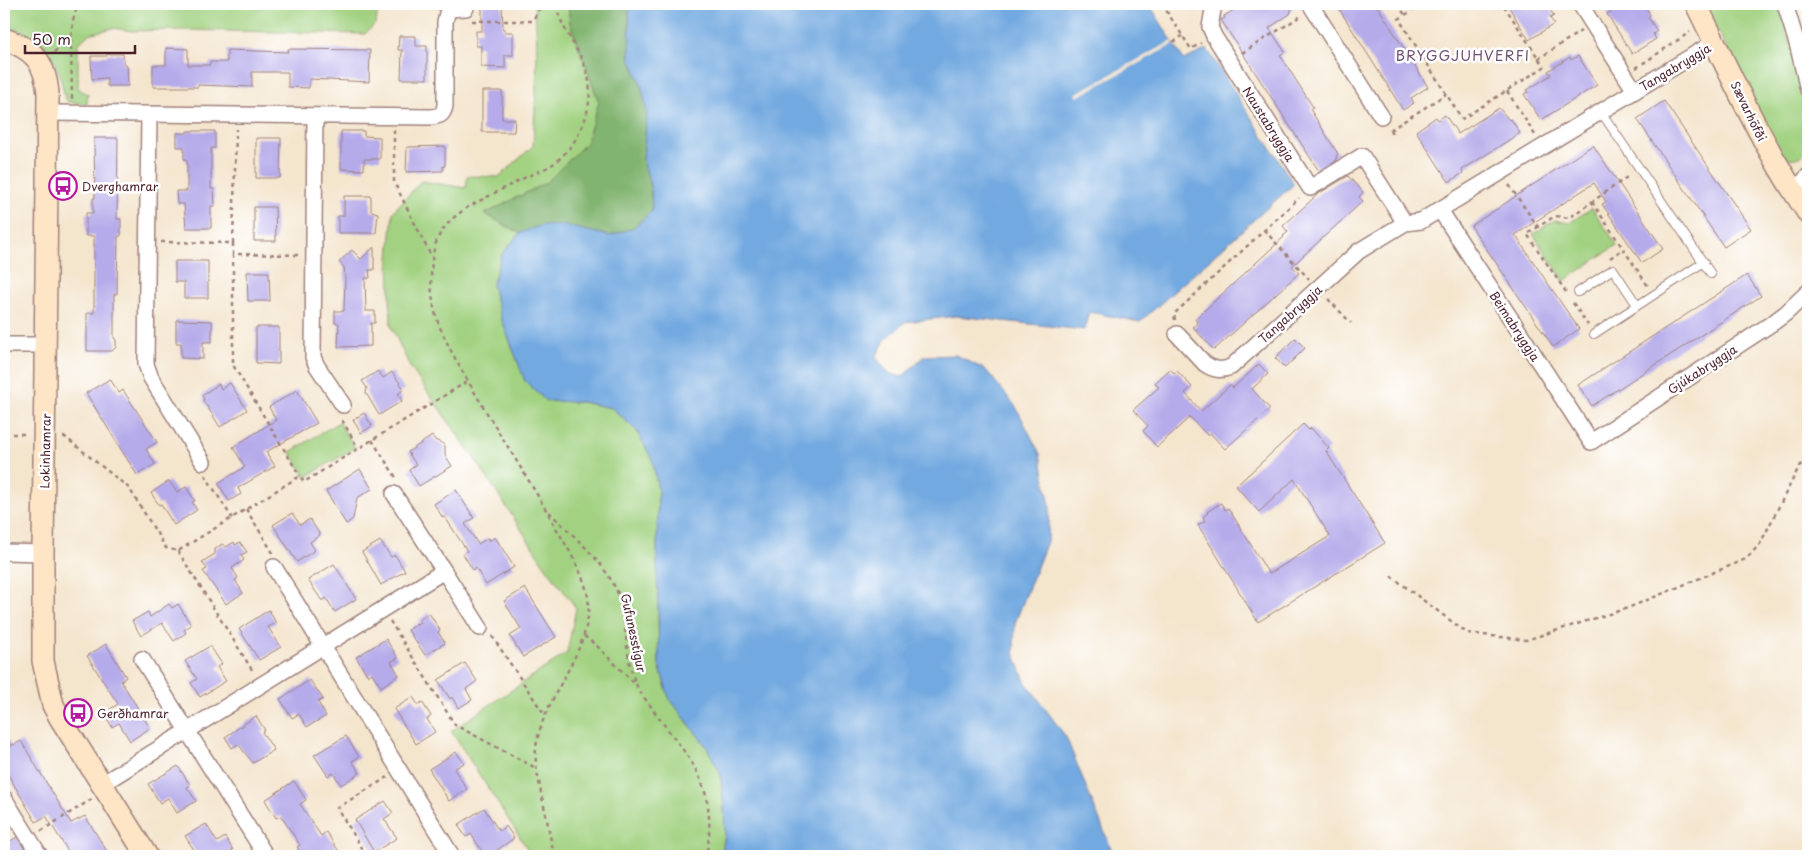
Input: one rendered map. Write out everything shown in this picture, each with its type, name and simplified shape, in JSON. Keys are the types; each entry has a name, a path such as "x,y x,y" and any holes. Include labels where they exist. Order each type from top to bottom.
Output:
{"street":[{"name":"Naustabryggja","path":"1214,4 1210,27 1214,36 1310,188"},
{"name":"Tangabryggja","path":"1580,4 1635,91"},
{"name":"Sævarhöfði","path":"1696,4 1765,145 1808,213"},
{"path":"1785,4 1808,90"},
{"path":"1312,6 1381,116"},
{"path":"49,113 440,116 443,112 445,98 445,22 448,9 466,8"},
{"name":"Lokinhamrar","path":"4,38 26,49 44,68 49,113 43,661 53,704 60,718 99,790 148,856"},
{"name":"Tangabryggja","path":"1177,334 1206,364 1218,370 1225,370 1231,367 1359,251 1405,223 1421,221 1440,210 1715,42"},
{"path":"149,115 146,364 148,371 202,464"},
{"path":"315,116 313,357 343,404"},
{"path":"1310,188 1362,156 1405,223"},
{"path":"1791,188 1797,186 1808,176"},
{"name":"Beimabryggja","path":"1440,210 1591,442"},
{"name":"Gjúkabryggja","path":"1591,442 1774,322 1808,292"},
{"path":"4,344 46,345"},
{"path":"394,494 480,628"},
{"path":"4,552 43,552"},
{"path":"274,567 452,856"},
{"path":"99,790 187,731 444,571"},
{"path":"142,659 266,856"},
{"path":"4,798 40,856"}],"lane":[{"path":"1601,112 1712,274"},
{"path":"1594,334 1704,262"},
{"path":"1578,292 1613,269 1637,305"}],"path":[{"path":"72,100 72,39 74,15 79,4"},
{"path":"445,22 533,21 541,4"},
{"path":"554,856 537,768 536,750 539,730 544,715 584,636 588,614 585,584 578,566 468,381 439,324 433,301 433,259 434,248 439,236 455,215 552,164 570,147 583,127 589,101 588,77 580,54 562,24 556,4"},
{"path":"1162,4 1191,50 1214,36"},
{"path":"1398,4 1405,15"},
{"path":"1422,4 1398,19 1462,119 1544,67 1503,4"},
{"path":"1229,60 1312,6"},
{"path":"1538,59 1593,24"},
{"path":"1625,75 1691,32"},
{"path":"1173,42 1182,36"},
{"path":"52,53 72,39"},
{"path":"1507,91 1542,147"},
{"path":"1390,130 1446,94"},
{"path":"236,115 233,365 304,482 468,381"},
{"path":"394,116 394,182 433,259"},
{"path":"1594,334 1527,234 1555,216 1569,218 1640,168"},
{"path":"1501,172 1538,227"},
{"path":"1177,334 1174,314 1310,188"},
{"path":"1592,202 1654,294"},
{"path":"1264,230 1318,288"},
{"path":"147,242 233,243"},
{"path":"233,254 313,255"},
{"path":"1333,304 1351,323"},
{"path":"343,404 340,416 358,448"},
{"path":"4,434 32,434"},
{"path":"65,437 129,488 166,548 178,551 256,676"},
{"path":"372,440 399,483 394,494"},
{"path":"1391,576 1467,633 1526,640 1628,608 1746,559 1760,544 1808,454"},
{"path":"202,464 232,518"},
{"path":"178,551 300,476"},
{"path":"246,509 274,554 274,567"},
{"name":"Gufunesstígur","path":"546,510 597,560 608,574 623,610 629,660 637,687 702,782 708,811 709,840 706,856"},
{"path":"382,609 455,725 537,768"},
{"path":"480,628 489,632 544,715"},
{"path":"584,636 596,645 637,687"},
{"path":"76,712 77,702"},
{"path":"367,856 337,808 399,770"},
{"path":"29,838 99,790"}],"green space":[{"path":"4,4 379,4 376,23 365,34 183,30 131,31 113,28 89,34 78,44 78,89 88,94 87,104 68,102 65,99 54,61 41,43 19,31 4,28"},
{"path":"534,4 568,4 570,23 599,102 586,143 547,182 485,214 520,233 502,254 492,285 501,318 525,381 546,401 582,402 612,408 636,430 652,459 658,489 659,665 669,698 706,746 720,772 725,835 721,856 532,856 451,731 567,653 576,608 543,563 479,465 410,367 391,326 389,258 393,212 421,181 466,188 467,176 499,177 533,146 537,57"},
{"path":"568,4 629,4 630,58 641,84 647,112 643,159 651,190 652,211 633,228 610,236 562,225 542,225 520,233 485,214 547,182 586,143 599,102 570,23"},
{"path":"1704,4 1779,4 1805,93 1808,111 1808,150 1800,157 1790,159 1779,152"},
{"path":"1592,208 1617,245 1564,281 1533,234 1555,220 1569,223"},
{"path":"339,422 355,448 306,477 290,452"}],"water":[{"path":"629,4 1149,4 1184,60 1207,49 1294,184 1140,322 1089,312 1084,330 957,316 905,322 885,340 876,357 888,373 902,377 924,356 956,355 986,370 1016,407 1040,454 1050,506 1048,539 1015,623 1014,652 1025,681 1066,737 1114,856 721,856 725,835 720,772 706,746 669,698 659,665 658,489 652,459 636,430 612,408 582,402 546,401 525,381 501,318 492,285 502,254 520,233 542,225 562,225 610,236 633,228 652,211 651,190 643,159 647,112 641,84 630,58"}],"pier":[{"path":"1172,41 1174,44 1077,97 1075,94"}],"building":[{"path":"482,4 502,4 503,29 505,29 505,32 513,32 513,55 505,55 505,68 481,67 481,46 476,46 476,31 482,31"},
{"path":"1244,4 1293,4 1290,14 1269,28 1285,52 1280,55 1313,107 1310,109 1338,154 1335,162 1319,171 1221,20 1225,18 1224,16"},
{"path":"1336,4 1376,4 1428,87 1411,98 1414,103 1403,110"},
{"path":"1507,4 1546,4 1554,16 1550,18 1554,24 1529,40"},
{"path":"1624,4 1644,4 1650,15 1648,17 1657,31 1653,34 1656,39 1632,54 1607,14"},
{"path":"399,36 416,36 416,46 427,46 427,79 401,79 402,50 398,50"},
{"path":"166,48 188,49 188,65 210,65 210,62 227,62 227,50 288,52 288,49 370,50 369,82 309,79 309,88 288,87 288,72 252,72 252,87 198,85 198,87 153,87 153,65 166,65"},
{"path":"107,54 123,54 124,65 127,65 128,86 107,86 107,78 92,79 91,56 107,56"},
{"path":"1578,56 1597,85 1541,120 1524,94 1528,92 1527,90 1551,75 1548,71 1570,57 1571,60"},
{"path":"482,91 502,91 502,119 515,119 514,132 482,132"},
{"path":"1664,101 1751,229 1724,247 1637,119"},
{"path":"1499,108 1509,120 1511,119 1520,133 1462,170 1463,173 1449,182 1416,131 1436,117 1438,120 1445,115 1458,134"},
{"path":"187,131 215,131 215,148 211,148 211,189 214,189 215,206 211,206 211,228 186,228 184,204 177,204 176,191 187,191 187,161 184,159 184,147 177,147 177,133 187,133"},
{"path":"341,131 364,131 364,136 380,137 380,159 364,159 364,170 341,169"},
{"path":"94,138 118,138 117,219 121,219 121,236 118,236 117,294 114,294 114,338 116,340 116,347 112,351 87,351 87,313 94,313 94,236 86,236 86,213 93,213 93,198 95,198"},
{"path":"256,138 281,138 280,178 256,178"},
{"path":"1593,145 1663,249 1642,263 1602,204 1606,202 1594,183 1515,235 1579,329 1553,347 1471,226"},
{"path":"445,146 445,166 443,166 443,171 406,172 407,147"},
{"path":"1348,176 1363,192 1359,197 1363,201 1292,266 1299,273 1214,350 1193,327 1198,323 1195,319 1284,237 1288,232 1283,226 1318,194"},
{"path":"344,196 371,196 371,211 378,213 376,233 338,233 338,216 344,216"},
{"path":"254,207 275,207 276,241 254,241"},
{"path":"374,247 374,270 369,270 370,278 365,278 366,311 375,311 375,323 371,323 371,346 338,347 339,323 335,323 335,311 344,311 345,278 344,267 339,262 352,250 361,259"},
{"path":"175,261 208,261 208,298 184,298 184,282 175,282"},
{"path":"247,272 269,272 270,301 248,301"},
{"path":"1747,275 1761,296 1592,406 1578,385"},
{"path":"176,320 212,321 212,342 203,342 203,359 181,358 181,343 176,343"},
{"path":"256,327 279,327 279,364 256,363"},
{"path":"1295,338 1305,348 1285,368 1275,358"},
{"path":"1259,364 1268,374 1252,389 1270,409 1225,449 1210,433 1208,436 1190,417 1157,447 1143,431 1148,426 1133,410 1159,387 1155,383 1170,369 1174,373 1177,371 1192,387 1185,393 1201,411 1230,385 1233,388"},
{"path":"378,371 383,378 392,372 404,389 398,394 402,401 379,415 366,393 367,388 362,381"},
{"path":"110,379 119,393 123,390 157,442 146,449 155,464 137,475 86,393"},
{"path":"230,383 247,410 220,427 203,400 202,395 219,384 221,389"},
{"path":"297,390 317,423 266,452 275,466 238,488 241,494 229,501 218,483 245,467 233,447 276,420 269,407"},
{"path":"364,413 372,426 361,433 353,420"},
{"path":"1303,424 1309,430 1311,428 1329,448 1326,451 1385,543 1258,622 1198,525 1205,521 1203,517 1207,512 1221,503 1225,510 1228,508 1269,574 1330,536 1294,479 1259,512 1236,486"},
{"path":"432,436 445,446 445,455 452,466 419,486 409,470 416,465 408,452"},
{"path":"360,469 372,489 357,498 353,519 346,524 326,491"},
{"path":"169,481 177,492 186,487 195,501 192,502 197,510 174,525 161,504 159,505 151,493"},
{"path":"456,490 474,518 465,524 478,544 488,538 489,541 495,537 514,567 486,585 476,568 473,570 463,554 467,551 445,517 443,518 434,504"},
{"path":"292,513 300,525 310,519 320,535 310,542 315,550 297,562 273,525"},
{"path":"380,541 391,557 395,555 405,571 381,585 362,552"},
{"path":"234,542 235,545 240,542 247,552 241,555 244,560 232,568 238,578 235,580 243,593 226,604 203,571 207,569 202,562 215,554 215,549 222,544 226,547"},
{"path":"334,564 356,599 335,612 326,598 322,601 308,580"},
{"path":"525,588 556,637 523,657 510,636 521,629 504,601"},
{"path":"169,604 172,608 178,604 191,625 184,630 186,633 174,641 162,623 141,636 132,621 148,612 150,617"},
{"path":"269,610 276,623 268,627 281,647 259,660 239,629"},
{"path":"429,613 440,630 438,632 445,643 425,655 408,630"},
{"path":"386,639 398,658 391,662 399,675 381,687 372,673 368,676 356,657"},
{"path":"106,644 126,677 121,681 150,728 130,741 119,723 112,727 104,713 118,704 87,656"},
{"path":"210,646 222,664 217,667 226,681 200,697 191,683 197,679 185,661"},
{"path":"465,663 477,681 466,689 472,700 458,708 452,697 450,699 438,680"},
{"path":"310,680 323,699 318,702 326,716 307,727 299,714 292,718 280,699"},
{"path":"413,697 418,705 422,702 431,716 427,719 435,732 416,744 394,709"},
{"path":"256,716 265,730 262,732 274,750 253,763 238,744 232,748 225,737"},
{"path":"4,734 11,746 21,741 71,823 85,816 110,856 71,856 46,816 36,822 4,768"},
{"path":"346,736 359,757 352,761 360,773 341,785 333,773 328,776 314,755"},
{"path":"456,752 464,763 454,769 467,789 449,801 429,769"},
{"path":"178,766 190,785 187,787 196,801 177,813 168,798 160,803 148,784"},
{"path":"294,781 306,800 300,804 321,836 326,832 342,856 303,856 297,847 300,845 281,816 276,818 265,800"},
{"path":"385,801 393,813 384,819 397,838 374,852 355,820"},
{"path":"484,808 499,831 506,826 514,838 489,856 485,856 471,834 466,837 458,825"},
{"path":"206,824 217,842 225,837 233,850 223,856 198,856 185,836"},
{"path":"17,837 26,851 17,856 4,856 4,845"}],"place":[{"name":"Dverghamrar","path":"63,186"},
{"name":"Gerðhamrar","path":"78,713"}],"district":[{"name":"BRYGGJUHVERFI","path":"1463,55"}]}
